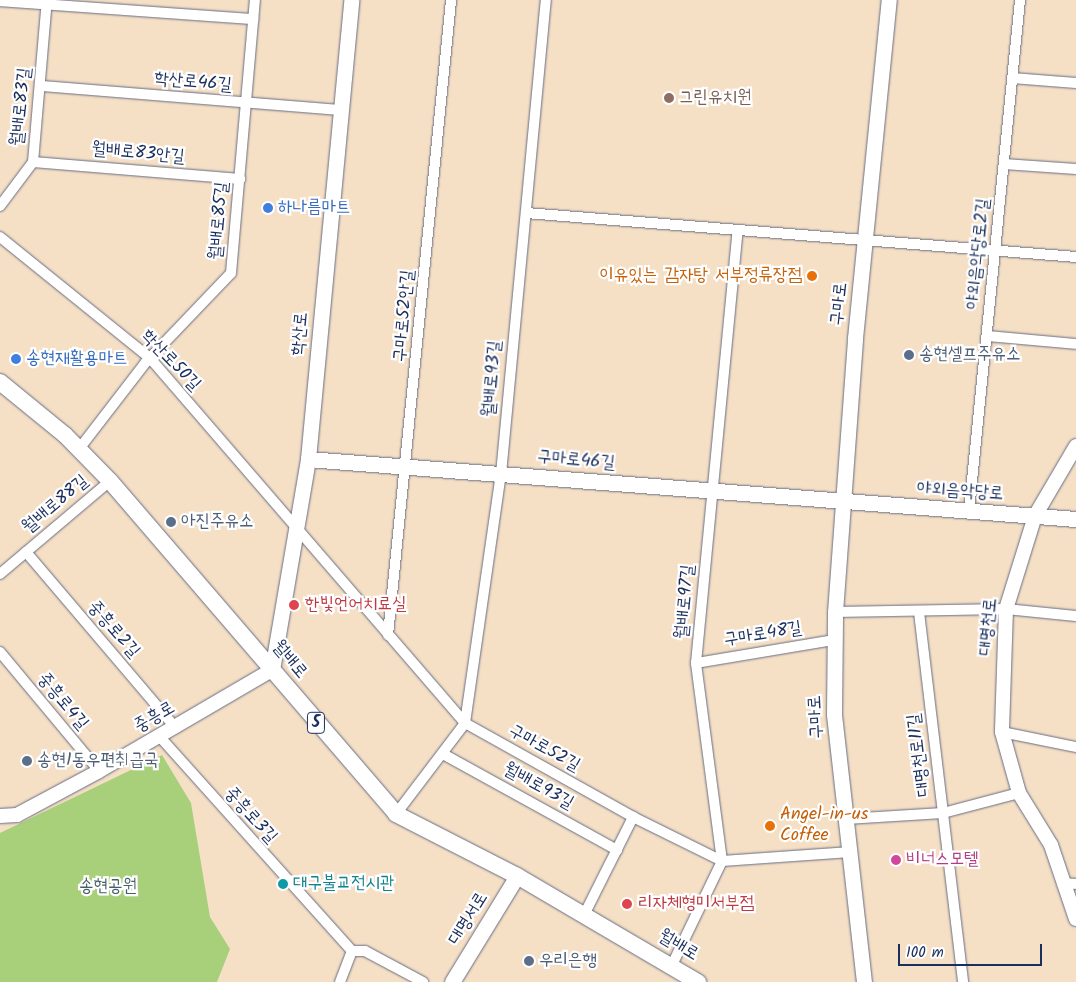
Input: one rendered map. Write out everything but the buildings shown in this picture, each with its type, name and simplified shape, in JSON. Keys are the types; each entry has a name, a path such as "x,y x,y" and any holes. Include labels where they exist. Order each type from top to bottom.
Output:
{"main road":[{"name":"학산로","path":"272,670 308,459 351,0"},
{"name":"구마로","path":"864,982 851,852 834,714 834,640 841,501 889,0"},
{"name":"월배로","path":"0,382 80,449 110,481 396,814 517,876 672,965 698,982"},
{"name":"구마로46길","path":"308,459 841,501"},
{"name":"야외음악당로","path":"841,501 1076,520"},
{"name":"대명서로","path":"452,982 517,876"}],"street":[{"name":"월배로85길","path":"80,449 150,358 232,273 255,0"},
{"name":"구마로52안길","path":"388,635 407,467 451,0"},
{"name":"월배로93길","path":"396,814 465,723 501,474 546,0"},
{"name":"야외음악당로2길","path":"969,511 1020,0"},
{"path":"0,1 46,2 253,19"},
{"name":"월배로83길","path":"0,206 33,162 42,86 46,2"},
{"path":"1012,78 1076,83"},
{"name":"학산로46길","path":"42,86 246,104 341,110"},
{"name":"월배로83안길","path":"33,162 240,179"},
{"path":"1004,164 1076,170"},
{"path":"526,213 866,238 1076,257"},
{"name":"월배로97길","path":"722,861 696,663 738,230"},
{"name":"학산로50길","path":"0,237 150,358 296,528"},
{"path":"987,336 1076,344"},
{"name":"대명천로","path":"1076,446 1035,516 1006,609 1002,732 1019,793 1051,845 1076,919"},
{"name":"월배로88길","path":"0,574 110,481"},
{"name":"구마로52길","path":"296,528 465,723 633,817 722,861"},
{"name":"중흥로2길","path":"26,552 176,728"},
{"path":"835,612 1006,609 1076,616"},
{"name":"대명천로11길","path":"919,612 963,982"},
{"name":"구마로48길","path":"696,663 834,640"},
{"name":"중흥로4길","path":"0,652 98,771"},
{"name":"중흥로","path":"0,816 17,815 176,728 272,670"},
{"path":"1002,732 1076,747"},
{"name":"중흥로3길","path":"160,737 318,916 352,951"},
{"name":"월배로93길","path":"443,754 617,850"},
{"path":"846,819 943,813 1019,793"},
{"path":"584,915 633,817"},
{"path":"672,965 722,861 851,852"},
{"path":"1062,882 1076,884"},
{"path":"340,982 352,951 365,951 423,982"}],"green space":[{"name":"송현공원","path":"162,755 191,803 210,917 230,949 217,982 0,982 0,833"}],"place":[{"name":"그린유치원","path":"669,98"},
{"name":"하나름마트","path":"268,208"},
{"name":"이유있는 감자탕 서부정류장점","path":"812,276"},
{"name":"송현셀프주유소","path":"909,355"},
{"name":"송현재활용마트","path":"16,359"},
{"name":"아진주유소","path":"171,522"},
{"name":"한빛언어치료실","path":"294,605"},
{"name":"송현1동우편취급국","path":"27,761"},
{"name":"Angel-in-us Coffee","path":"770,826"},
{"name":"비너스모텔","path":"896,860"},
{"name":"대구불교전시관","path":"283,884"},
{"name":"리자체형미서부점","path":"627,904"},
{"name":"우리은행","path":"529,961"}]}
